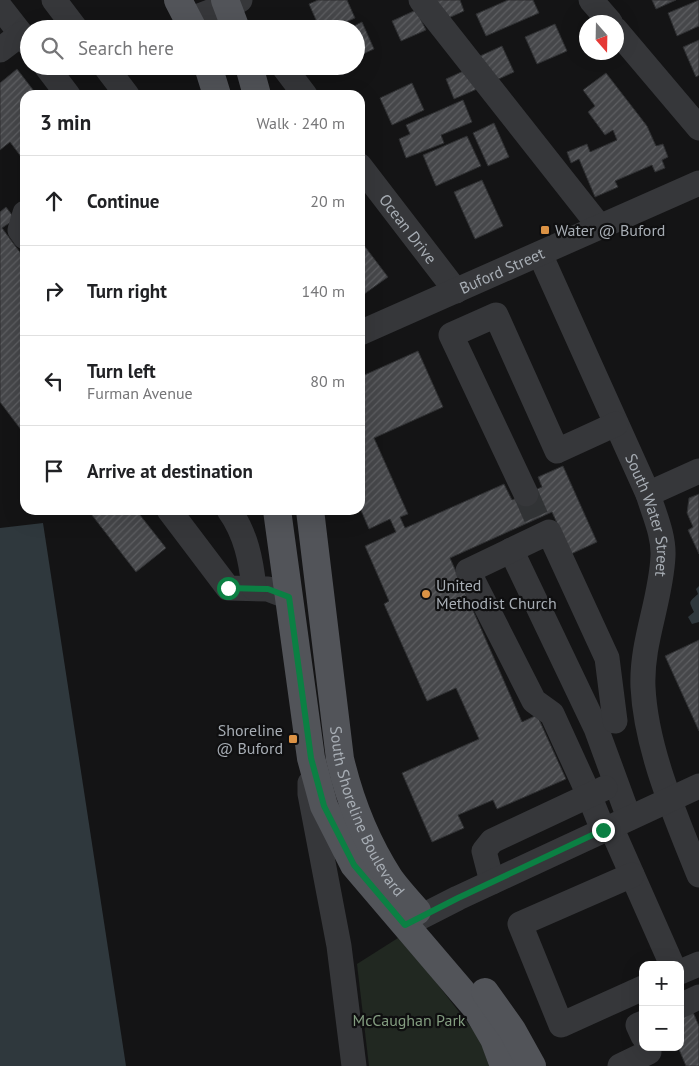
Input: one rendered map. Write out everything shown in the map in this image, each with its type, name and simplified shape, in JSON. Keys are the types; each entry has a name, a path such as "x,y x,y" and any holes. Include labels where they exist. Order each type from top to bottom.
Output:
{"main road":[{"path":"211,75 215,90"},
{"path":"251,75 256,90"},
{"name":"South Shoreline Boulevard","path":"278,515 311,758 324,806 337,835 354,865 413,920 493,1002 512,1030 532,1066"},
{"name":"South Shoreline Boulevard","path":"311,515 340,759 358,820 413,920 476,1008 494,1039 504,1066"}],"street":[{"path":"54,0 69,20"},
{"path":"421,0 600,227"},
{"path":"591,0 604,15"},
{"path":"0,6 20,32"},
{"path":"187,16 232,9 242,20"},
{"path":"624,39 699,128"},
{"path":"0,50 20,41"},
{"path":"53,75 64,90"},
{"path":"112,75 123,90"},
{"path":"290,75 301,90"},
{"name":"Ocean Drive","path":"365,174 445,296 451,335 526,494"},
{"name":"Buford Street","path":"365,331 699,183"},
{"name":"South Water Street","path":"540,254 648,494 658,526 663,555 659,588 646,645 643,687 649,730 669,799 699,875"},
{"path":"451,335 496,315 557,451 616,424"},
{"path":"648,494 699,470"},
{"path":"173,515 228,588 268,589 289,597"},
{"path":"233,515 239,524 250,557 254,588"},
{"path":"614,825 616,783 607,658 549,532 541,527 511,550 468,571 534,702 552,714 589,795 614,825 632,875 670,961"},
{"path":"511,550 612,723"},
{"path":"311,758 310,794 339,946 354,1066"},
{"path":"492,882 484,851 487,845 616,783"},
{"path":"413,920 699,786"},
{"path":"632,875 520,924 561,1025 639,990"},
{"path":"684,970 699,964"},
{"path":"684,1004 699,998"},
{"path":"620,1066 650,1051"}],"green space":[{"name":"McCaughan Park","path":"398,938 425,968 480,1039 489,1066 369,1066 357,964"}],"shaded area":[{"path":"43,523 126,1066 0,1066 0,528"},
{"path":"699,586 699,622 692,624 688,617 694,612 690,602 698,594 696,589"}],"building":[{"path":"318,0 347,0 355,18 350,20 316,20 309,4"},
{"path":"435,0 460,0 464,11 444,20"},
{"path":"508,0 533,0 539,13 486,36 476,14"},
{"path":"652,0 676,0 656,9"},
{"path":"699,0 699,26 677,36 668,13"},
{"path":"416,10 426,30 401,41 392,21"},
{"path":"555,24 567,51 537,64 525,37"},
{"path":"365,29 374,49 365,53"},
{"path":"699,40 699,75 696,77 683,47"},
{"path":"502,46 514,72 492,82 480,56"},
{"path":"17,69 33,90 20,90 20,155 10,142 0,150 0,83"},
{"path":"468,69 477,89 454,99 446,79"},
{"path":"606,73 647,126 656,146 663,144 668,157 662,160 665,168 655,172 652,165 615,181 618,187 595,197 579,159 571,163 567,152 587,144 590,152 617,140 613,130 605,135 588,112 595,106 583,90"},
{"path":"412,83 424,110 392,125 380,98"},
{"path":"463,100 472,122 441,135 444,143 406,158 399,139 410,134 406,125"},
{"path":"494,123 509,157 488,166 473,133"},
{"path":"467,136 481,166 436,186 423,155"},
{"path":"482,180 503,226 475,239 454,192"},
{"path":"6,207 15,219 2,228 20,252 20,428 0,402 0,212"},
{"path":"365,247 388,277 365,293"},
{"name":"United Methodist Church","path":"418,351 443,407 374,438 408,514 400,517 405,528 504,484 512,500 542,487 538,477 563,466 597,542 571,554 552,512 450,558 522,722 537,715 566,779 497,809 493,800 458,815 464,828 432,842 402,773 479,739 456,688 427,701 384,604 389,601 365,546 396,532 390,519 369,529 363,515 365,515 365,375"},
{"path":"699,494 699,554 688,530 693,527 687,513 689,498"},
{"path":"92,515 140,515 166,548 136,572"},
{"path":"699,640 699,731 665,656"},
{"path":"690,1005 699,1026 699,1066 686,1066 680,1051 684,1051 684,1007"}],"tunnel":[{"path":"526,494 537,519"}],"place":[{"name":"Water @ Buford","path":"545,230"},
{"name":"United Methodist Church","path":"426,594"},
{"name":"Shoreline @ Buford","path":"293,739"}],"route":[{"path":"228,588 268,589 289,597 311,758 324,806 337,835 354,865 405,925 603,830"}]}
